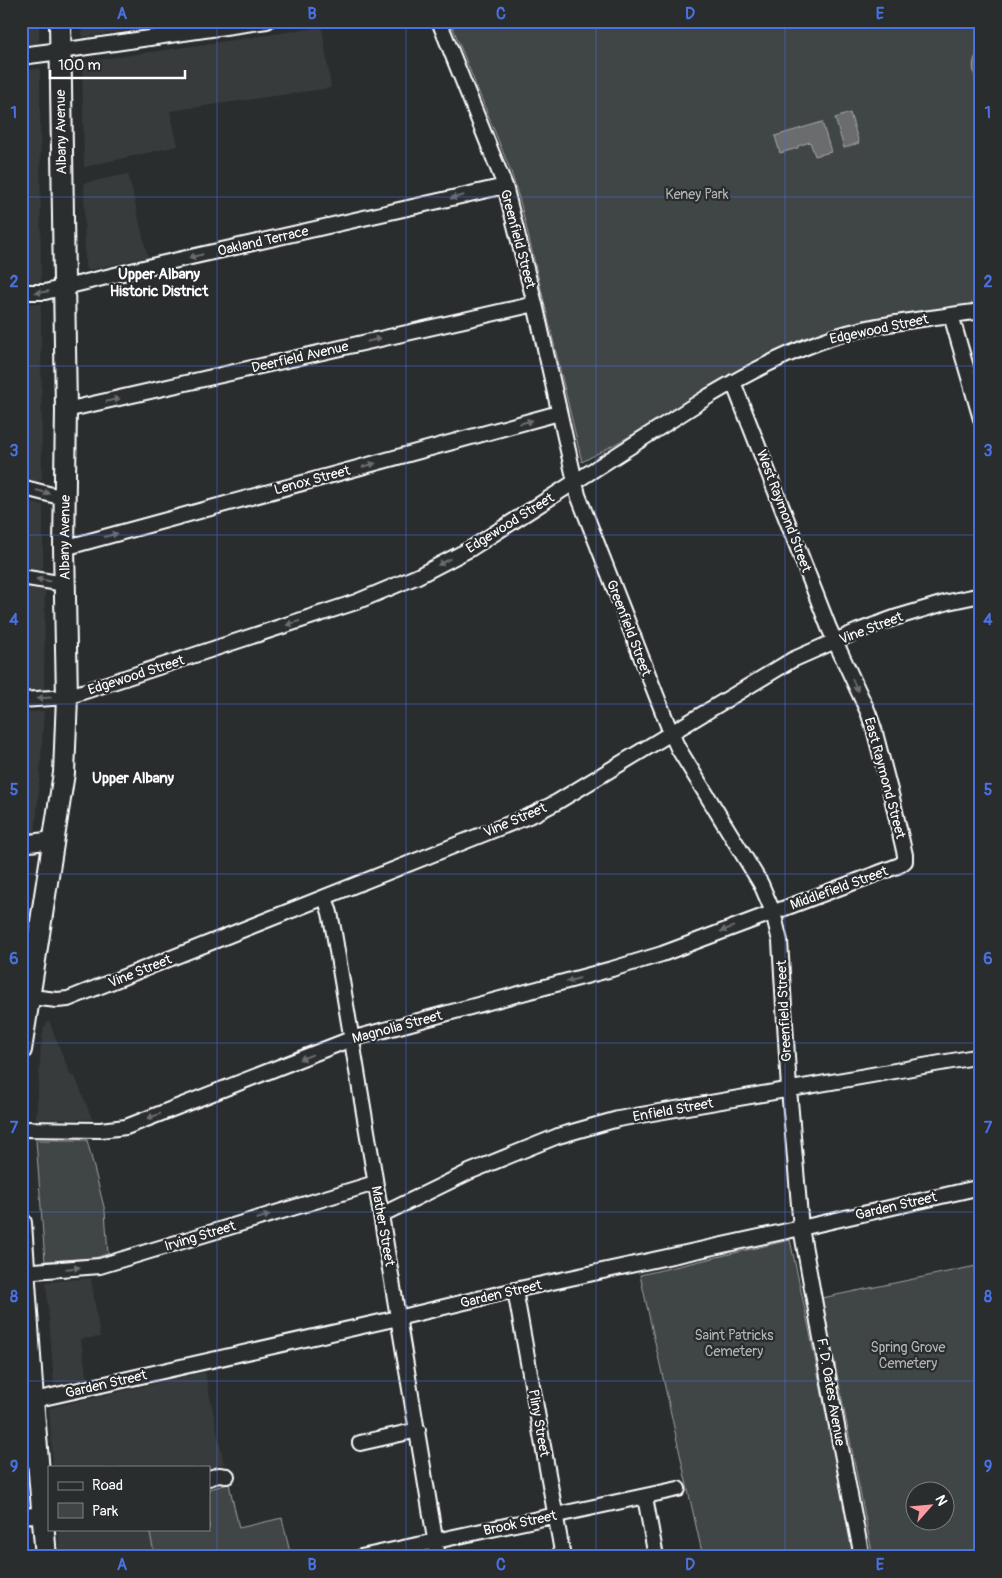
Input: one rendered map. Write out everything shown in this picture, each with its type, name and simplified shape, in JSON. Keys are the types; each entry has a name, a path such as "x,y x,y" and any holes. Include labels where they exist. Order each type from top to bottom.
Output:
{"highway":[{"name":"Albany Avenue","path":"21,1050 26,997 64,773 67,697 64,548 66,410 60,21"},
{"path":"21,1223 27,1401 46,1514 46,1557"}],"main road":[{"path":"21,56 60,51"},
{"path":"21,844 54,840"}],"street":[{"path":"60,51 267,21"},
{"name":"Greenfield Street","path":"439,21 505,186 535,304 578,495 671,733 761,884 773,912 780,941 788,1089 801,1228"},
{"name":"Oakland Terrace","path":"21,292 42,293 160,264 505,186"},
{"name":"Deerfield Avenue","path":"66,410 535,304"},
{"name":"Edgewood Street","path":"21,700 67,697 356,602 418,576 470,549 733,382 820,342 882,325 981,311"},
{"path":"951,315 981,419"},
{"name":"West Raymond Street","path":"733,382 835,641"},
{"name":"Lenox Street","path":"64,548 560,412"},
{"path":"21,487 64,498"},
{"path":"21,577 65,584"},
{"name":"Vine Street","path":"26,997 68,999 544,809 792,660 867,628 925,608 981,595"},
{"name":"East Raymond Street","path":"835,641 874,729 905,855 904,862"},
{"name":"Middlefield Street","path":"773,912 904,862"},
{"name":"Mather Street","path":"325,897 330,913 438,1557"},
{"name":"Magnolia Street","path":"21,1129 100,1130 126,1127 351,1040 620,967 662,954 773,912"},
{"name":"Enfield Street","path":"381,1215 469,1172 558,1136 618,1120 981,1056"},
{"name":"Irving Street","path":"23,1272 100,1266 375,1183"},
{"name":"Garden Street","path":"27,1401 981,1187"},
{"name":"F. D. Oates Avenue","path":"801,1228 862,1557"},
{"name":"Pliny Street","path":"516,1290 562,1557"},
{"path":"360,1443 418,1430"},
{"path":"210,1478 219,1475 227,1476"},
{"name":"Brook Street","path":"361,1557 678,1489"},
{"path":"645,1497 656,1557"},
{"path":"21,1516 46,1514"}],"shaded area":[{"path":"21,21 39,21 39,41 37,44 21,46"},
{"path":"82,21 191,21 82,37"},
{"path":"322,27 331,88 170,111 178,146 84,167 82,62"},
{"path":"981,48 981,88 979,88 973,67 977,53"},
{"path":"40,68 41,284 21,282 21,71"},
{"path":"850,113 859,143 844,148 835,118"},
{"path":"822,122 831,152 815,156 810,142 798,146 798,148 780,153 775,136"},
{"path":"128,174 148,257 88,270 85,267 84,183"},
{"path":"21,303 41,304 42,479 38,482 21,477"},
{"path":"21,499 43,505 43,567 39,570 21,567"},
{"path":"21,587 45,591 44,690 21,691"},
{"path":"44,711 35,834 21,835 21,712"},
{"path":"21,855 27,855 30,859 21,912"},
{"path":"49,1021 71,1076 75,1076 92,1119 36,1119 41,1046 44,1027"},
{"path":"91,1278 100,1337 81,1339 87,1378 54,1384 46,1282"},
{"path":"205,1372 224,1464 210,1468 210,1466 53,1466 49,1408"},
{"path":"58,1530 149,1530 155,1557 60,1557"}],"green space":[{"name":"Keney Park","path":"450,21 981,21 981,303 867,319 804,338 754,363 582,462 521,205 511,172"},
{"path":"36,1140 87,1140 105,1211 108,1254 94,1258 45,1261"},
{"name":"Saint Patricks Cemetery","path":"790,1240 854,1557 703,1557 640,1275"},
{"name":"Spring Grove Cemetery","path":"981,1265 981,1557 873,1557 822,1298"},
{"path":"229,1484 239,1528 282,1518 291,1557 155,1557 149,1530 210,1530 210,1489"}],"district":[{"name":"Upper Albany Historic District","path":"159,282"},
{"name":"Upper Albany","path":"133,778"}]}
